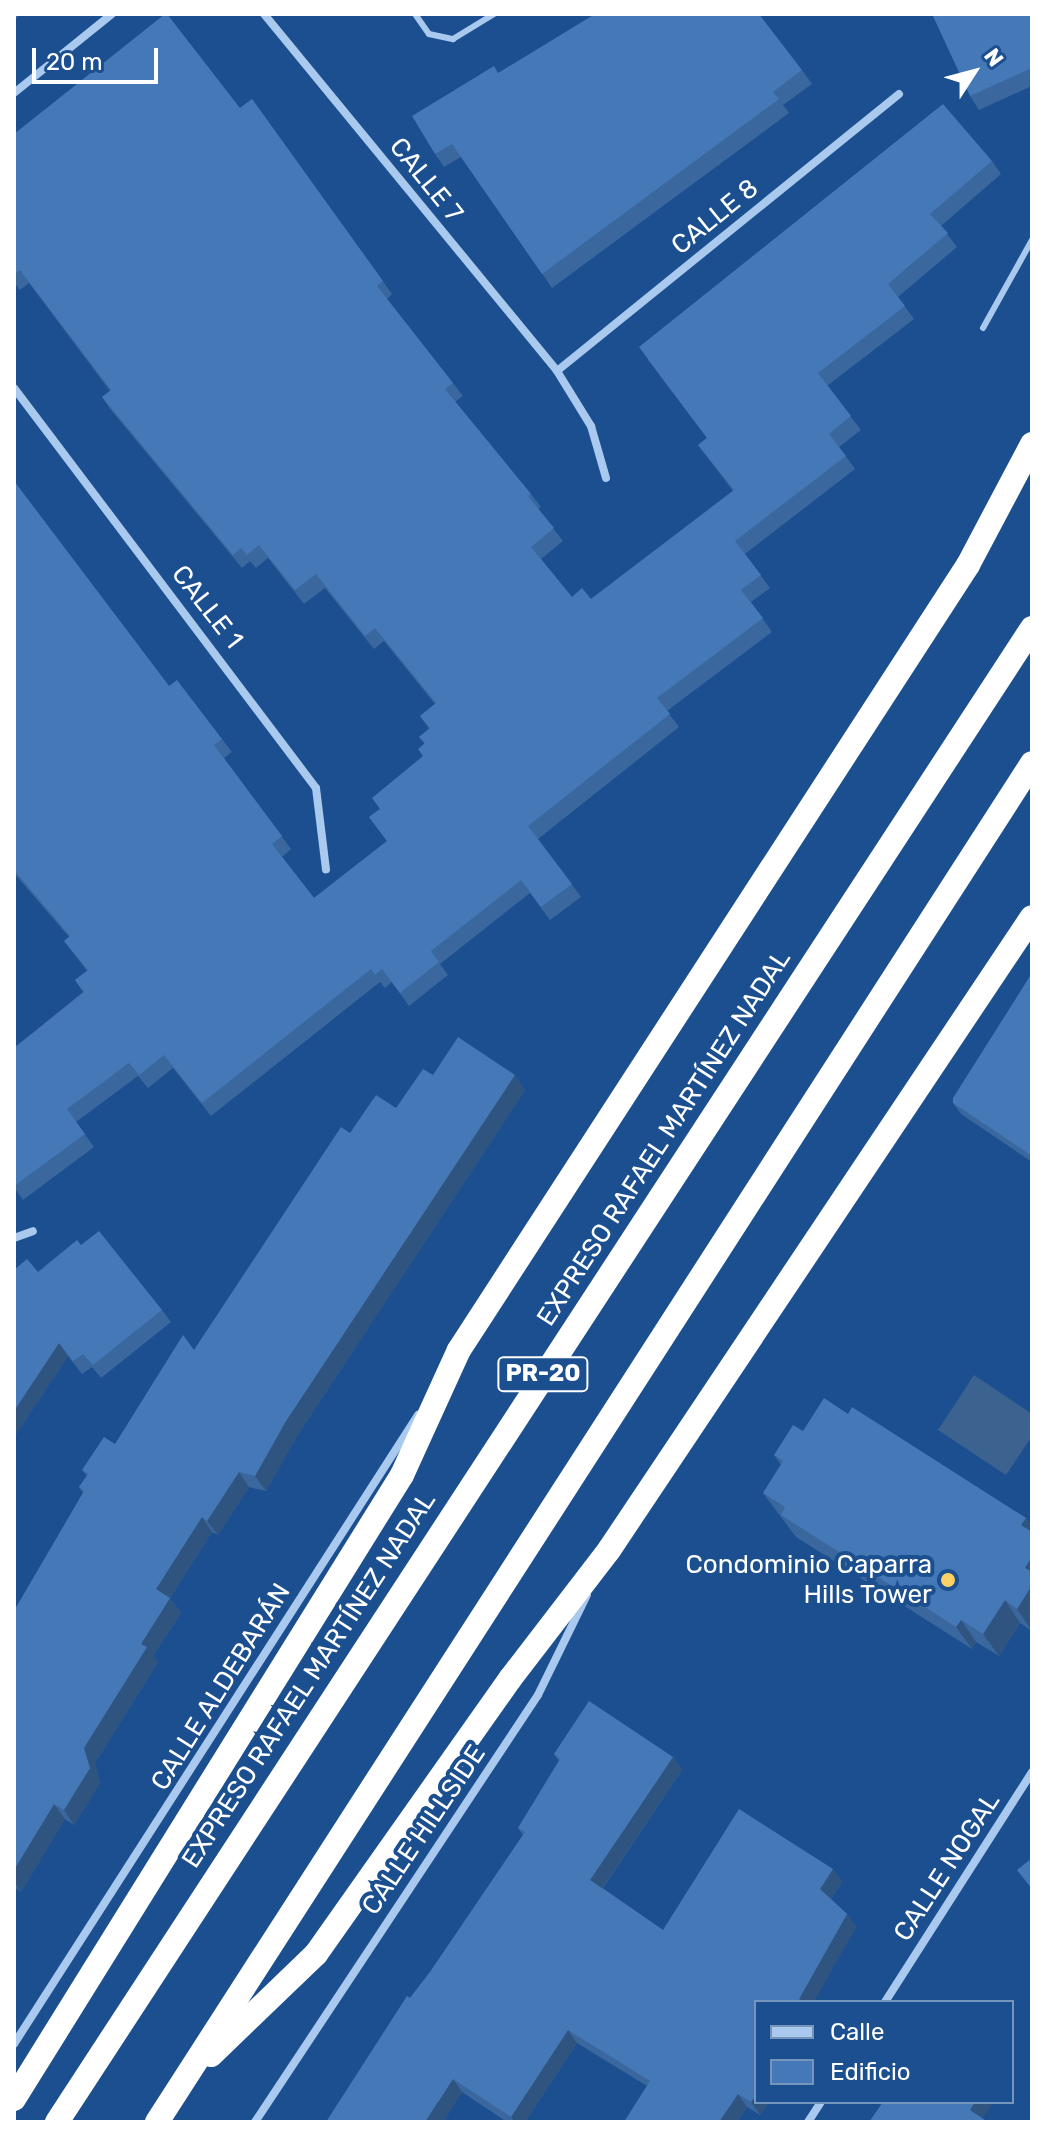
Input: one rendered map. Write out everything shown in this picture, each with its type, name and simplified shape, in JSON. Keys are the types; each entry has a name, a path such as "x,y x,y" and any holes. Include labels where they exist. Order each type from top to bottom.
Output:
{"highway":[{"path":"14,2099 402,1475 459,1350 968,565 1032,444"},
{"name":"EXPRESO RAFAEL MARTÍNEZ NADAL","path":"57,2122 1032,628"},
{"name":"PR-20","path":"157,2122 1032,763"},
{"path":"181,2084 316,1954 510,1679 609,1550 1032,917"}],"street":[{"path":"14,93 112,14"},
{"name":"CALLE 7","path":"264,14 557,371 591,426 606,478"},
{"name":"CALLE 8","path":"557,371 899,94"},
{"name":"CALLE 1","path":"14,388 316,788 326,869"},
{"path":"14,1238 33,1231"},
{"name":"CALLE ALDEBARÁN","path":"14,2044 459,1350"},
{"name":"CALLE HILLSIDE","path":"255,2122 538,1695 609,1550"},
{"name":"CALLE NOGAL","path":"886,2000 1032,1772"},
{"path":"808,2122 820,2104"}],"lane":[{"path":"415,14 429,34 453,39 494,14"},
{"path":"983,328 1032,240"}],"water":[{"path":"974,1375 1032,1414 1032,1436 1006,1475 938,1430"}],"building":[{"path":"165,14 240,108 252,99 383,281 377,286 453,383 445,389 531,494 528,496 554,528 531,547 572,597 582,588 591,599 734,490 698,445 707,438 639,347 943,104 992,161 930,214 948,233 888,284 905,306 818,373 851,416 829,434 846,456 735,541 761,575 741,590 763,618 657,698 670,714 528,826 572,884 541,907 521,880 431,951 439,962 400,993 382,969 375,975 371,969 202,1103 164,1055 139,1075 129,1063 67,1109 85,1134 14,1186 14,1048 84,992 75,980 88,970 64,941 70,936 14,870 14,481 169,686 177,680 222,739 214,745 282,836 272,844 314,898 387,841 369,817 380,809 372,798 423,756 418,749 425,743 419,737 430,728 420,716 436,703 375,628 365,636 316,574 295,590 259,545 247,555 241,548 233,555 102,397 111,390 20,270 14,274 14,134"},
{"path":"595,14 759,14 802,70 773,92 779,99 542,274 452,144 435,154 412,116 494,66 498,73"},
{"path":"932,14 1032,14 1032,68 970,96"},
{"path":"1032,973 1032,1156 953,1103 953,1098"},
{"path":"458,1037 515,1075 286,1421 255,1476 239,1472 207,1521 202,1517 156,1589 170,1598 141,1644 147,1647 84,1748 90,1768 64,1810 54,1804 14,1870 14,1611 84,1491 79,1487 88,1474 82,1470 104,1437 115,1444 183,1335 194,1350 341,1127 350,1133 376,1095 396,1108 423,1069 433,1075"},
{"path":"99,1231 162,1310 93,1365 83,1354 73,1361 59,1343 14,1411 14,1270 27,1259 38,1272 77,1240 81,1245"},
{"name":"Condominio Caparra Hills Tower","path":"824,1398 848,1414 852,1407 1026,1518 1021,1525 1032,1532 1032,1556 1025,1568 1032,1572 1032,1585 1017,1609 1005,1600 983,1634 961,1620 956,1627 781,1515 785,1507 763,1493 783,1461 774,1455 793,1425 803,1431"},
{"path":"589,1701 673,1757 590,1880 663,1930 739,1809 833,1869 820,1889 847,1914 801,2000 754,2000 754,2098 751,2102 738,2094 719,2122 624,2122 650,2081 568,2030 511,2117 453,2079 425,2122 326,2122 407,1996 410,1998 430,1972 525,1832 518,1828 560,1759 554,1754"},
{"path":"1032,1858 1032,1889 1017,1870"},
{"path":"882,2104 974,2104 970,2110 988,2122 869,2122"}],"place":[{"name":"Condominio Caparra Hills Tower","path":"948,1580"}]}
